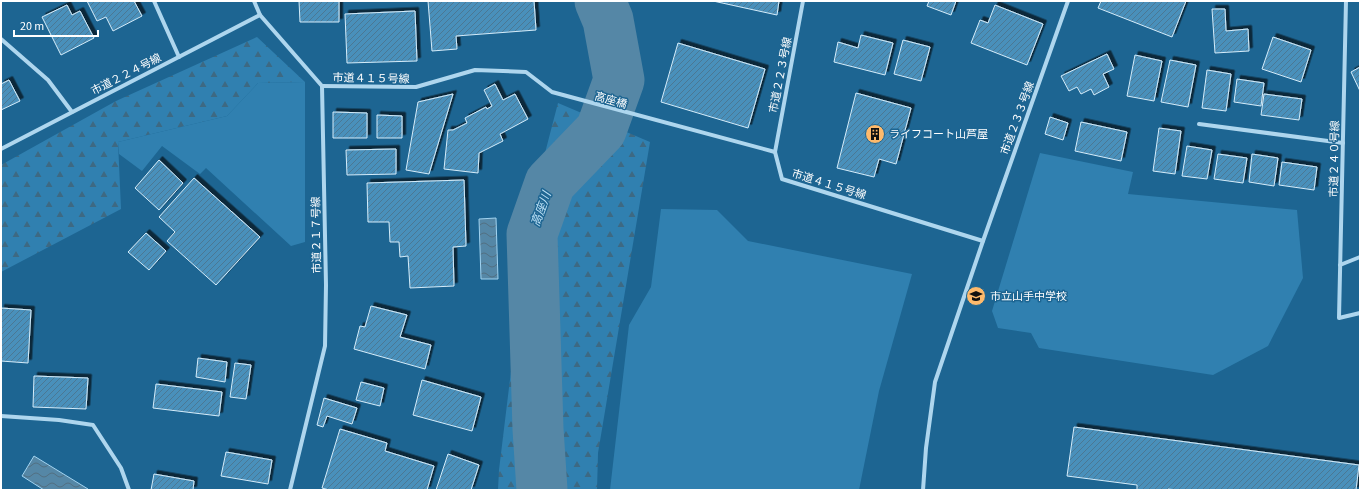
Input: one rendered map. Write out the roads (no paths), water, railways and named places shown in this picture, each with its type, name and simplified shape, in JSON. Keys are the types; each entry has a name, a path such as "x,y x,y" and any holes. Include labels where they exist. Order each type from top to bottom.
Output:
{"street":[{"path":"154,1 179,56"},
{"path":"254,1 260,15 322,86"},
{"name":"市道２２３号線","path":"774,152 803,1"},
{"name":"市道２３３号線","path":"923,490 926,448 935,382 1068,1"},
{"name":"市道２４０号線","path":"1346,1 1338,318 1360,313"},
{"name":"市道２２４号線","path":"1,149 260,15"},
{"path":"1,39 48,80 72,112"},
{"name":"市道４１５号線","path":"322,86 416,87 475,70 526,72 552,92 576,99"},
{"name":"市道２１７号線","path":"290,490 324,346 326,285 322,86"},
{"name":"高座橋","path":"576,99 642,118 774,152"},
{"path":"1199,124 1343,143"},
{"name":"市道４１５号線","path":"774,152 782,179 983,241"},
{"path":"1340,264 1360,257"},
{"path":"1,416 59,420 93,425 121,468 129,490"}],"water":[{"path":"496,218 498,279 481,279 479,219"},
{"path":"34,456 88,489 44,490 22,476"}],"waterway":[{"name":"高座川","path":"542,490 538,429 532,234 550,183 601,130 619,80 608,20 600,1"}],"place":[{"name":"ライフコート山芦屋","path":"875,134"},
{"name":"市立山手中学校","path":"976,296"}]}
